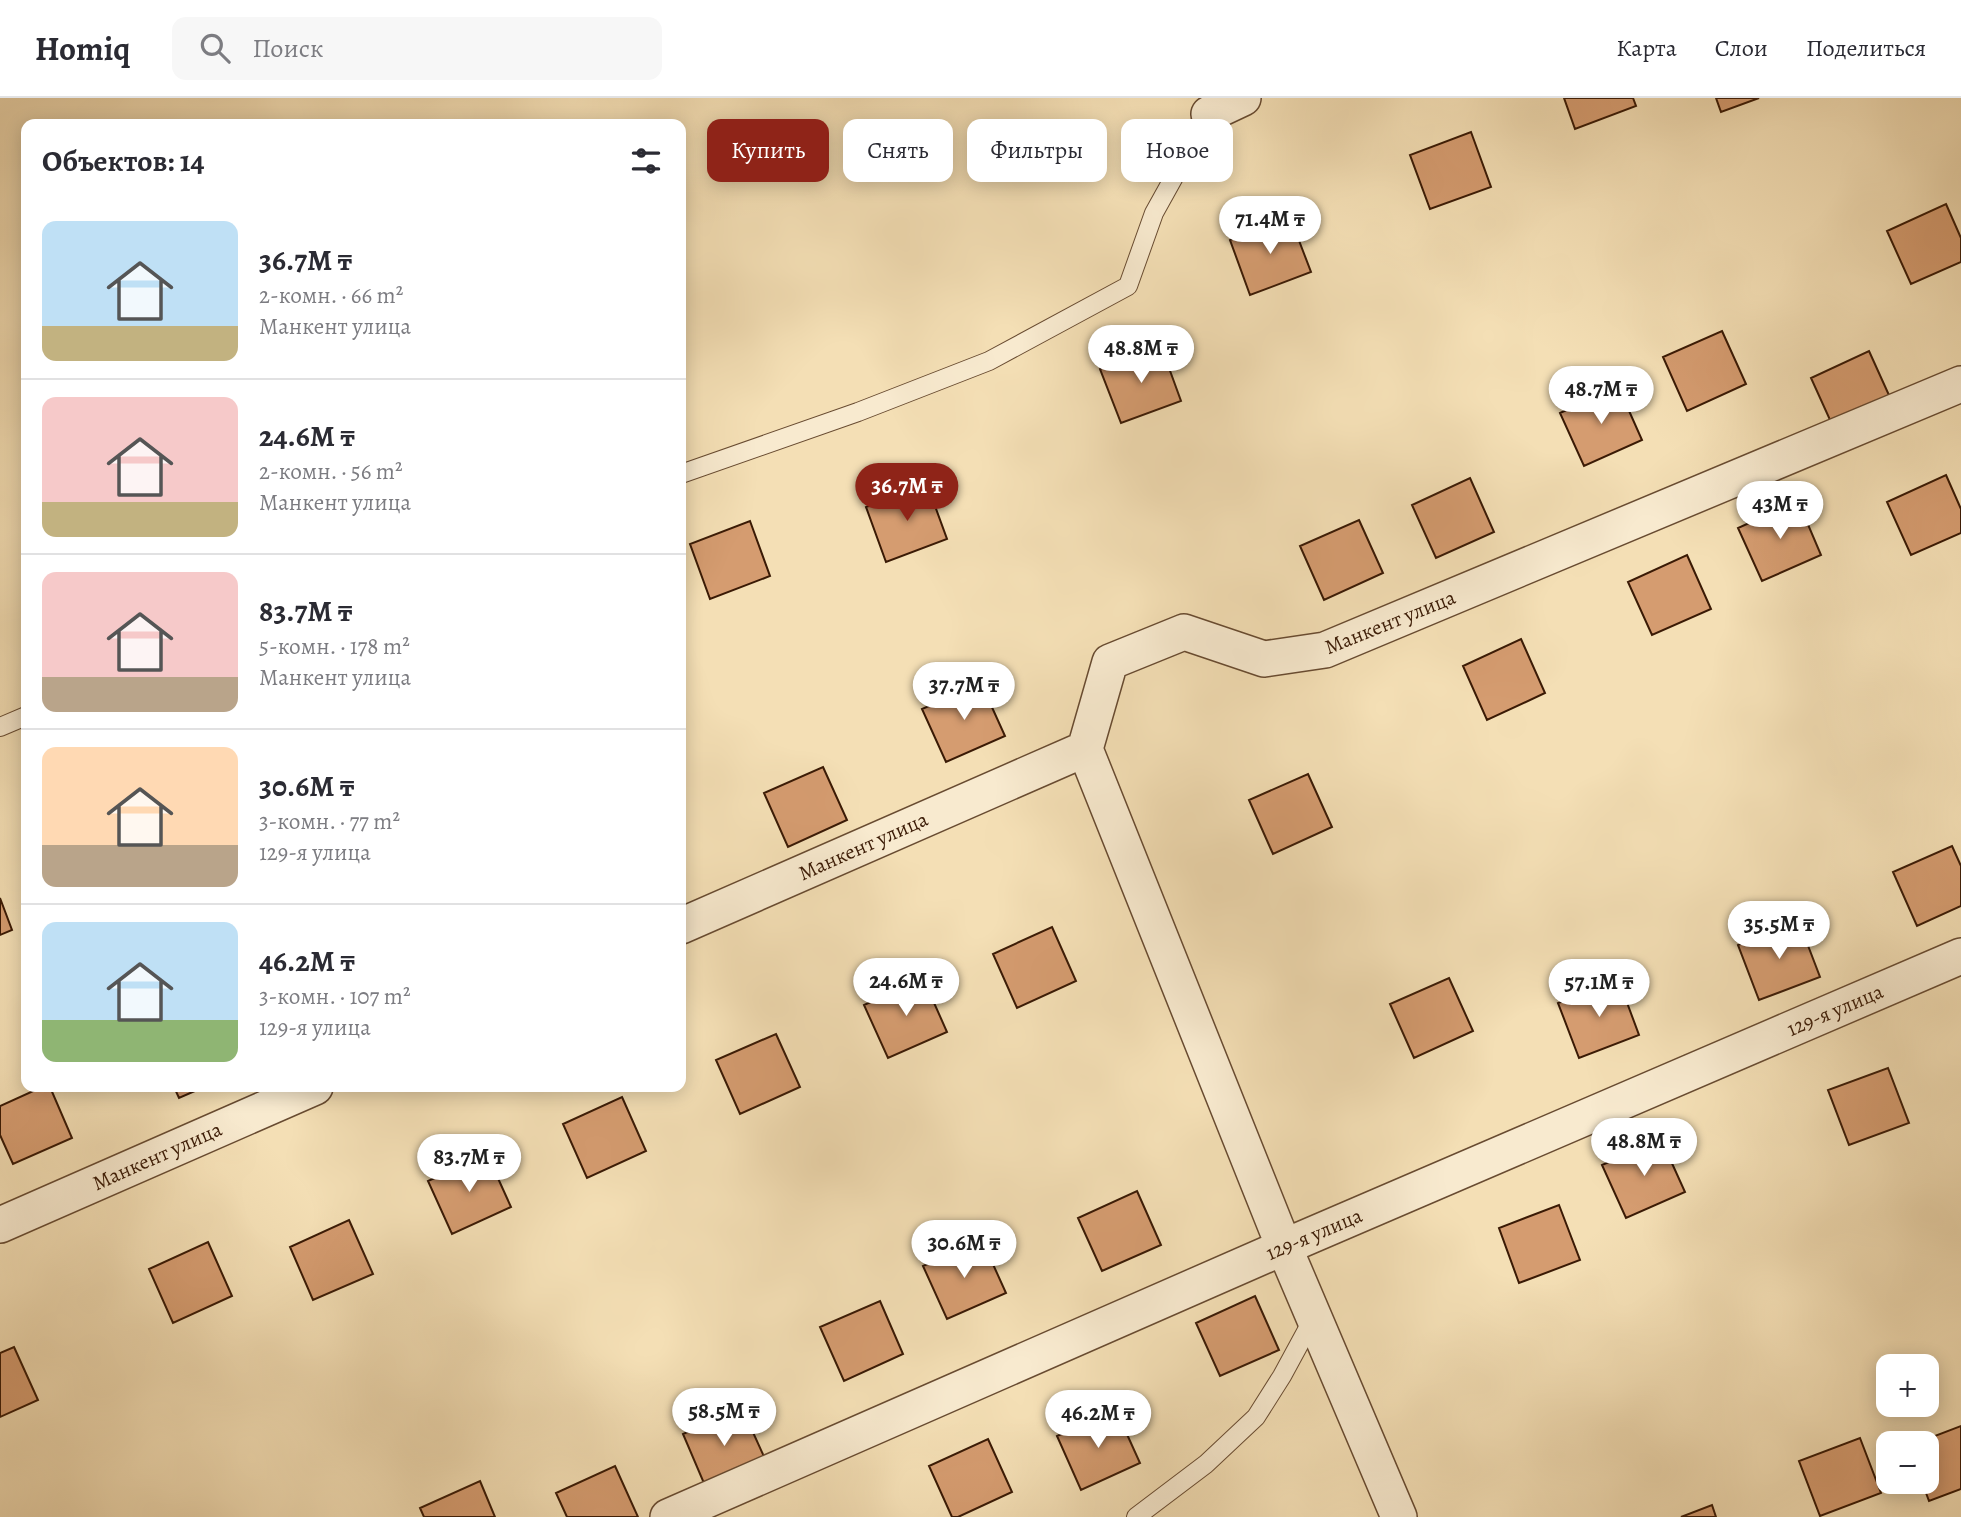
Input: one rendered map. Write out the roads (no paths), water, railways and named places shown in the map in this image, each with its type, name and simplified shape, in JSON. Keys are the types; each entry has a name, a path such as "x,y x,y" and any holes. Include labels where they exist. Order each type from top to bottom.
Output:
{"street":[{"path":"1206,106 1243,98"},
{"name":"Манкент улица","path":"686,924 1084,749 1110,662 1184,632 1264,659 1325,650 1961,384"},
{"path":"1084,749 1284,1247 1399,1517"},
{"name":"129-я улица","path":"668,1517 1284,1247 1961,956"},
{"name":"Манкент улица","path":"0,1225 304,1092"}],"lane":[{"path":"686,472 989,361 1128,286 1154,212 1206,106"},
{"path":"0,727 21,718"},
{"path":"1136,1517 1206,1464 1256,1417 1314,1317"}]}
